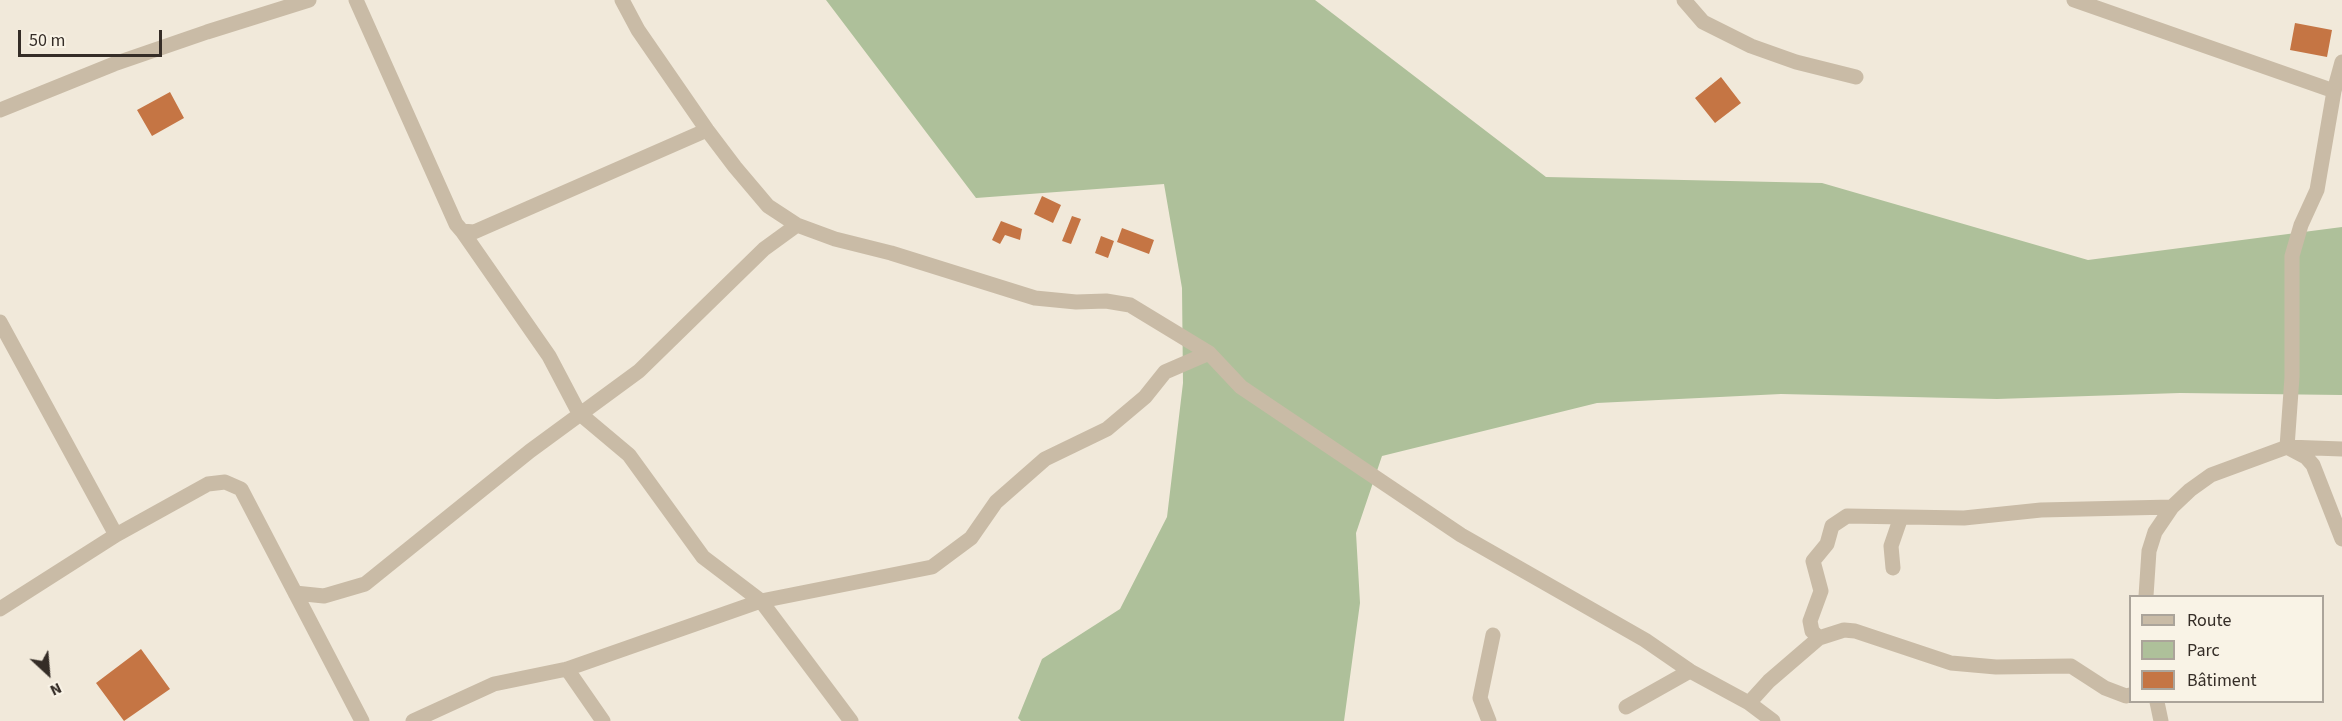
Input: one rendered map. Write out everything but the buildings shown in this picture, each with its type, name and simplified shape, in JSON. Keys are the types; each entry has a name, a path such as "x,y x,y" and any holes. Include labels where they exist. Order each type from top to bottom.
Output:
{"street":[{"path":"0,110 114,64 309,0"},
{"path":"356,0 456,224 549,356 579,413 629,455 703,557 760,601 851,721"},
{"path":"622,0 638,30 707,130 768,206 797,225 836,239 891,253 1035,298 1076,302 1106,301 1130,305 1209,353 1241,387 1461,535 1645,640 1690,671 1749,704 1773,721"},
{"path":"1684,0 1703,22 1750,46 1796,62 1856,76"},
{"path":"2074,0 2334,91"},
{"path":"2287,447 2292,377 2292,256 2301,225 2317,190 2334,91 2342,62"},
{"path":"462,231 474,232 707,130"},
{"path":"295,593 324,596 364,584 579,413 639,371 765,249 797,225"},
{"path":"0,322 116,535"},
{"path":"418,720 494,684 567,669 760,601 932,567 971,538 996,502 1045,459 1107,429 1145,397 1165,372 1209,353"},
{"path":"2287,447 2306,457 2313,465 2342,539"},
{"path":"2146,595 2149,551 2155,532 2172,507 2190,490 2211,475 2287,447 2342,449"},
{"path":"0,609 116,535 207,484 225,482 241,489 362,721"},
{"path":"1819,638 1812,631 1810,621 1821,591 1813,561 1827,544 1832,526 1846,516 1964,518 2041,510 2172,507"},
{"path":"1893,568 1891,546 1901,517"},
{"path":"1749,704 1769,681 1819,638 1844,630 1855,631 1951,663 1996,667 2071,666 2105,688 2129,695"},
{"path":"1489,721 1480,698 1493,635"},
{"path":"567,669 603,721"},
{"path":"1626,707 1690,671"},
{"path":"2157,703 2161,721"}],"green space":[{"path":"826,0 1315,0 1546,177 1822,183 2088,260 2342,227 2342,395 2180,393 1997,399 1781,394 1597,403 1382,456 1356,533 1360,603 1344,721 1021,721 1018,718 1042,659 1120,609 1167,517 1183,383 1182,288 1164,184 976,198"}]}
